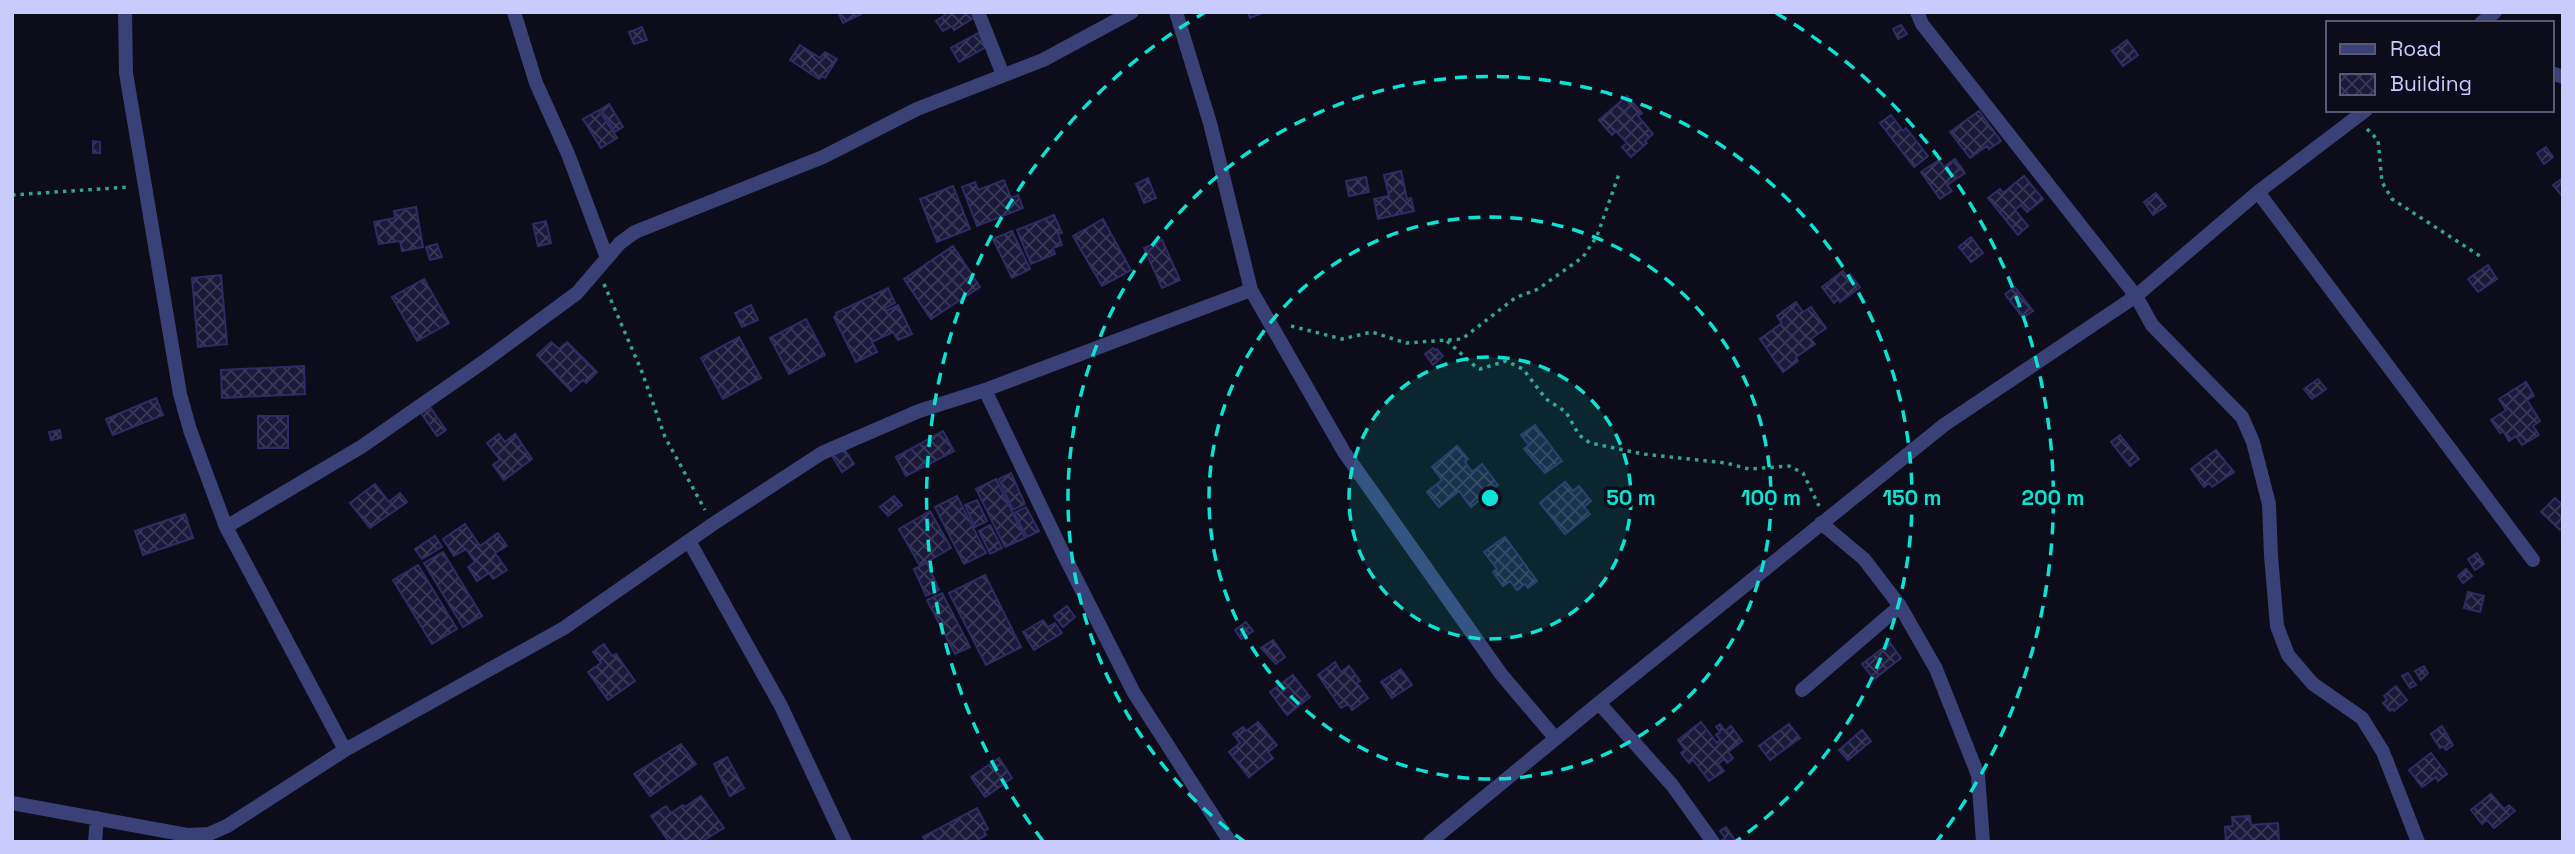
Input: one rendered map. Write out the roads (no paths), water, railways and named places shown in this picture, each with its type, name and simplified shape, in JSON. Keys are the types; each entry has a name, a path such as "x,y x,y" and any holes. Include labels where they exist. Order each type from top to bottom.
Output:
{"street":[{"path":"125,12 127,73 180,394 190,430 226,527 345,750"},
{"path":"513,12 536,83 568,154 603,264"},
{"path":"978,12 1003,75"},
{"path":"226,527 361,447 570,299 620,243 635,232 823,157 917,109 1043,60 1132,12"},
{"path":"1176,12 1210,123 1251,290 1344,452 1502,674 1556,739"},
{"path":"1917,12 1922,24 2136,296 2152,325 2242,417 2253,442 2269,504 2277,626 2288,655 2313,684 2362,718 2383,752 2418,842"},
{"path":"1430,842 1599,702 1944,425 2136,296 2258,192 2364,112"},
{"path":"2258,192 2533,561"},
{"path":"12,803 187,835 209,834 227,826 345,750 564,628 713,524 839,444 919,411 985,390 1251,290"},
{"path":"985,390 1134,693 1230,842"},
{"path":"1823,522 1864,559 1900,607 1936,669 1978,775 1983,842"},
{"path":"689,541 781,706 845,842"},
{"path":"1802,690 1900,607"},
{"path":"1599,702 1672,785 1713,842"},
{"path":"95,842 97,818"}]}
